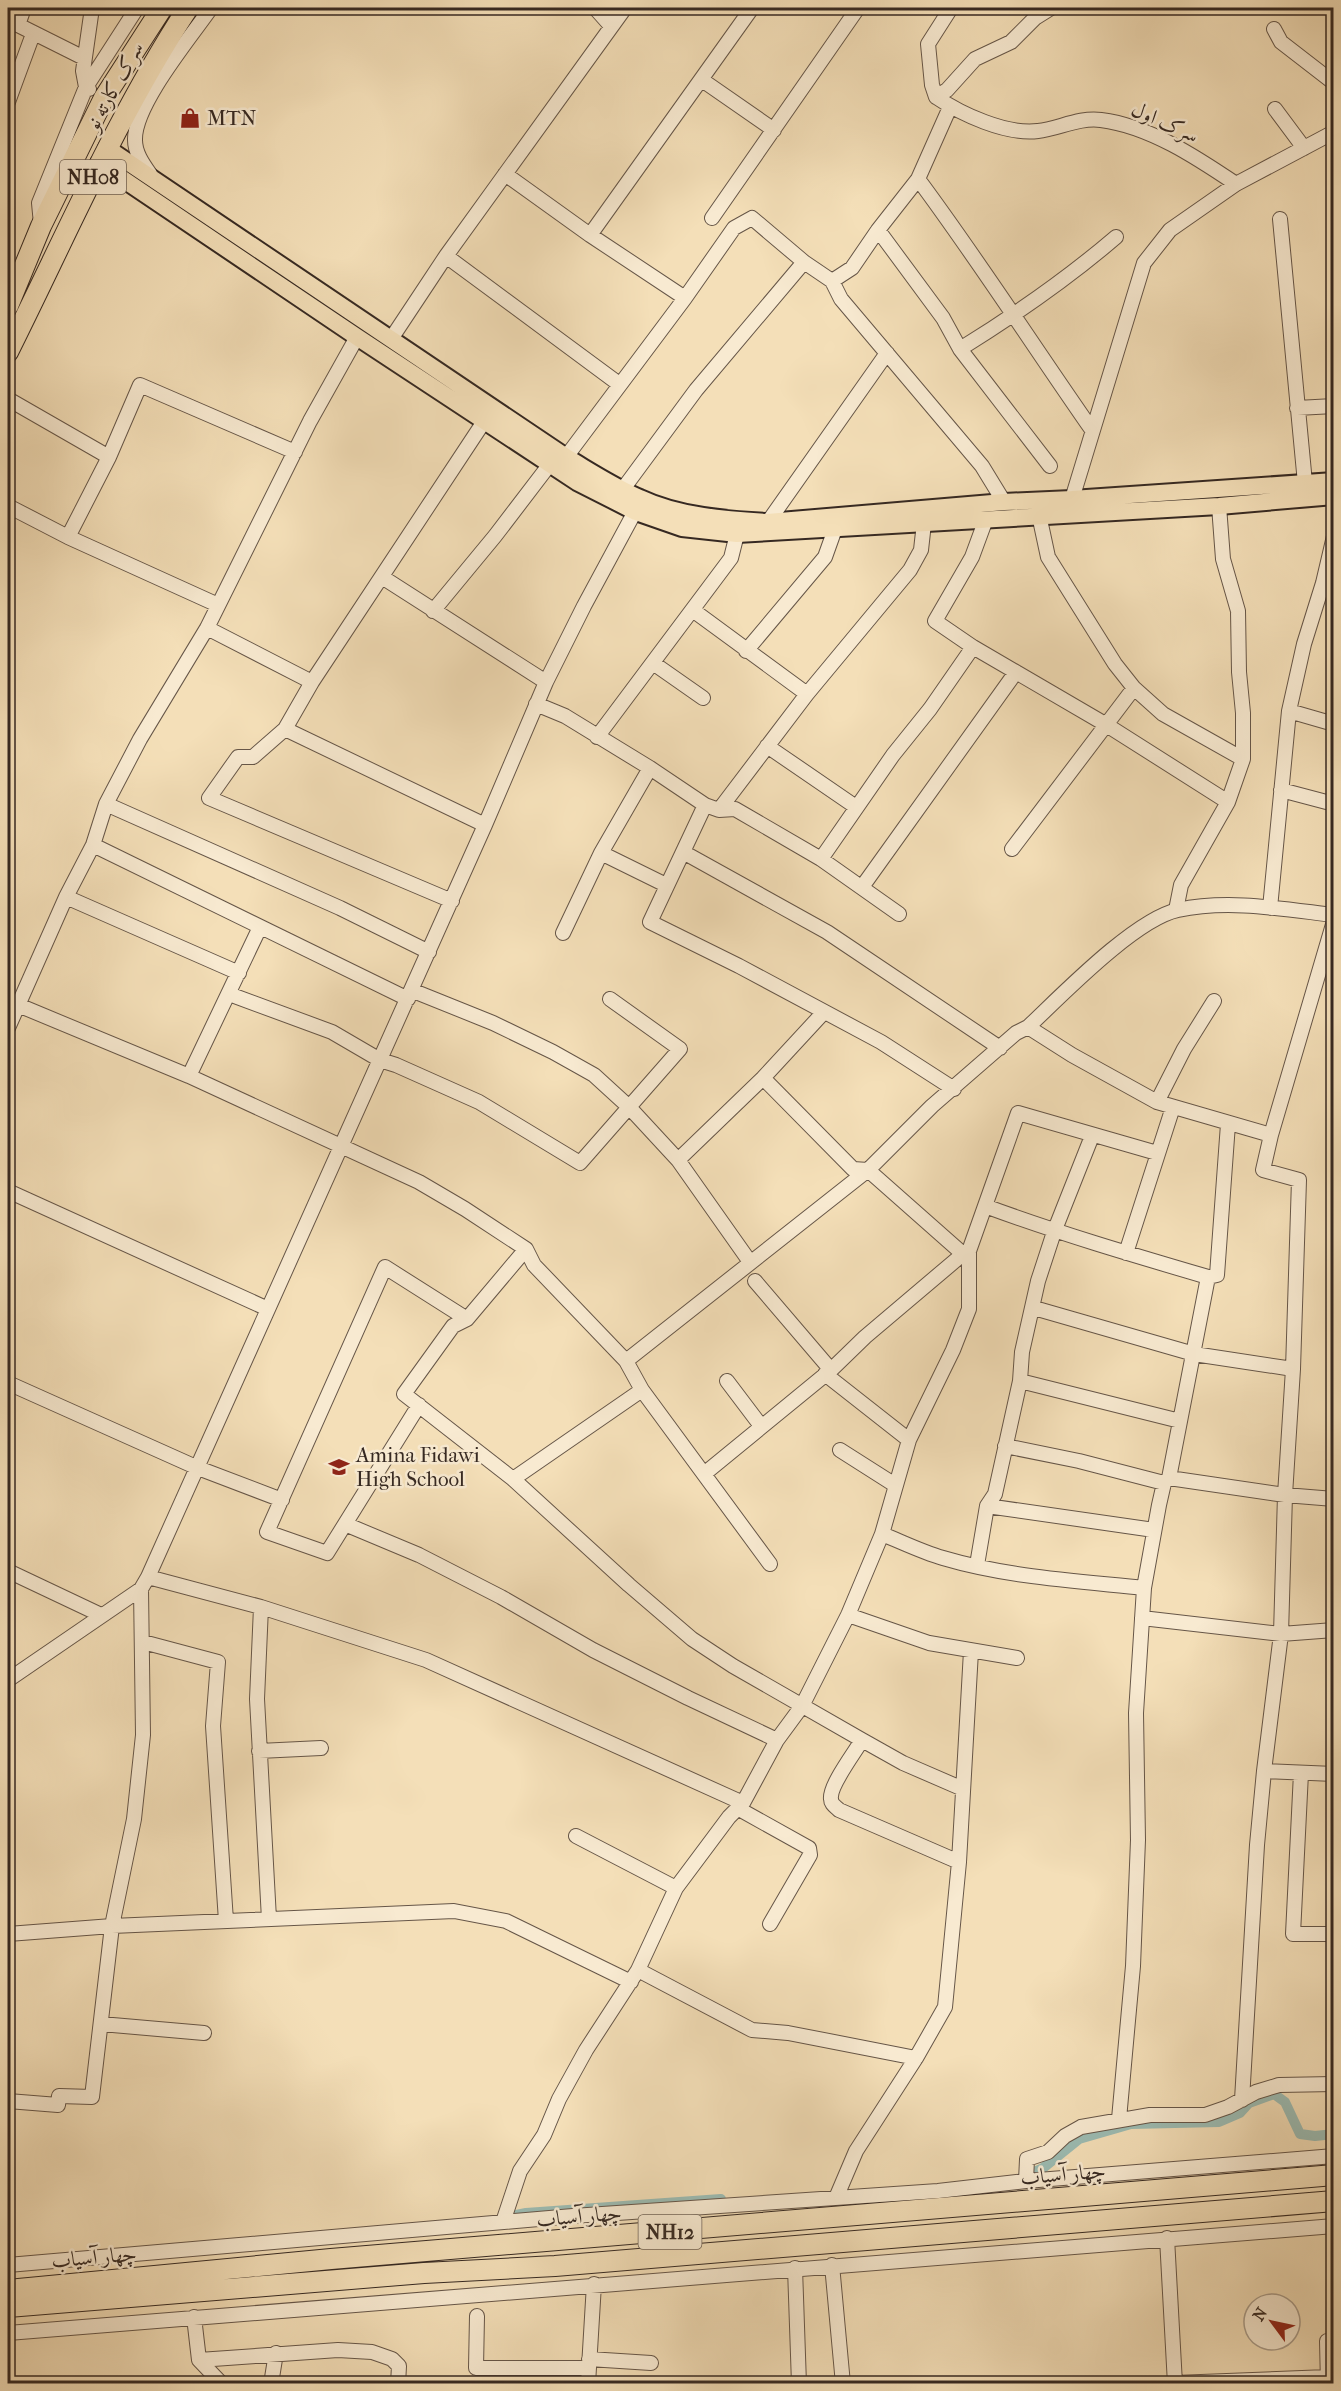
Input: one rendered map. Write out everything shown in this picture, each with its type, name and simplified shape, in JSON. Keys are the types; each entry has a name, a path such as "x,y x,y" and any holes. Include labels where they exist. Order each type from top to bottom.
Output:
{"highway":[{"name":"سرک کارته نو","path":"8,302 41,226 104,98 162,8"},
{"name":"سرک کارته نو","path":"8,352 103,155 135,94 188,8"},
{"name":"چهار آسیاب","path":"8,2289 332,2259 1334,2175"},
{"path":"1163,2190 1164,2214"},
{"name":"چهار آسیاب","path":"8,2307 424,2273 555,2266 1334,2201"},
{"path":"423,2253 424,2273"}],"main road":[{"path":"103,155 391,339 566,457 623,489 639,506 768,522 1004,502 1334,481"},
{"path":"150,186 357,337 577,482 639,506 682,528 737,534 1219,506 1334,496"}],"street":[{"path":"24,8 13,24 84,58"},
{"path":"93,8 82,71 86,87 104,98"},
{"path":"41,226 39,203 86,87 137,8"},
{"path":"150,186 134,142 137,121 152,92 211,8"},
{"path":"595,8 611,26"},
{"path":"391,339 446,256 625,8"},
{"path":"590,235 752,8"},
{"path":"712,218 858,8"},
{"path":"942,11 928,44 932,85 936,97 947,90 975,59 1011,42 1035,18 1051,8"},
{"path":"1274,29 1281,42 1334,83"},
{"path":"8,102 33,34"},
{"path":"702,80 774,130"},
{"name":"سرک اول","path":"936,97 950,107 1007,130 1037,132 1098,120 1133,127 1210,166 1236,184"},
{"path":"832,281 852,268 918,179 950,107"},
{"path":"1275,109 1305,148"},
{"path":"1072,499 1144,263 1170,230 1236,184 1334,132"},
{"path":"505,174 590,235 685,298"},
{"path":"918,179 965,243 1012,316 1092,430"},
{"path":"566,457 685,298 734,228 752,218 804,262 832,281 841,298 982,466 1004,502"},
{"path":"1280,219 1305,483"},
{"path":"878,230 943,318 960,349 1050,466"},
{"path":"960,349 1077,270 1116,237"},
{"path":"446,256 619,384"},
{"path":"623,489 696,390 804,262"},
{"path":"8,1028 66,897 93,844 106,804 140,739 207,628 295,452 357,337"},
{"path":"768,522 887,353"},
{"path":"68,537 109,457 140,385 295,452"},
{"path":"8,399 109,457"},
{"path":"1297,408 1334,406"},
{"path":"452,901 209,798 238,757 253,757 285,729 312,682 485,420"},
{"path":"433,611 495,536 550,464"},
{"path":"8,506 68,537 218,605"},
{"path":"8,2101 58,2105 59,2096 92,2097 112,1926 134,1819 142,1746 144,1583 198,1468 452,901 546,682 584,606 639,506"},
{"path":"1176,910 1180,885 1228,802 1243,759 1238,611 1223,559 1219,506"},
{"path":"1039,515 1048,557 1115,664 1134,688 1163,714 1243,759"},
{"path":"986,519 972,557 935,621 1228,802"},
{"path":"719,810 807,694 910,570 921,550 924,523"},
{"path":"746,651 825,557 835,529"},
{"path":"597,737 694,611 731,558 737,534"},
{"path":"1270,908 1289,711 1304,644 1323,583 1334,536"},
{"path":"382,578 546,682"},
{"path":"694,611 807,694"},
{"path":"207,628 312,682"},
{"path":"820,859 893,755 930,709 974,647"},
{"path":"652,663 703,698"},
{"path":"862,887 1016,672"},
{"path":"1012,849 1050,802 1105,724 1134,688"},
{"path":"536,704 565,716 650,768 705,806 719,810 735,809 820,859 899,915"},
{"path":"1289,711 1334,724"},
{"path":"285,729 485,825"},
{"path":"767,746 856,807"},
{"path":"563,933 601,853 650,768"},
{"path":"1281,790 1334,804"},
{"path":"106,804 340,908 429,952"},
{"path":"705,806 650,922 739,966 881,1042 954,1089"},
{"path":"93,844 260,927 409,995 493,1023 594,1075 629,1107 678,1160 750,1262"},
{"path":"683,852 827,932 1000,1047"},
{"path":"601,853 666,885"},
{"path":"66,897 239,973"},
{"path":"626,1361 868,1170 932,1106 1016,1033 1028,1027 1109,952 1145,925 1176,910 1212,906 1270,908 1334,915"},
{"path":"1242,2100 1256,1857 1281,1634 1299,1180 1263,1170 1271,1135 1334,921"},
{"path":"189,1076 260,927"},
{"path":"229,994 332,1032 380,1060 479,1102 580,1163 680,1049 610,999"},
{"path":"1157,1102 1184,1049 1214,1001"},
{"path":"18,1005 189,1076 419,1182 526,1249 534,1265 626,1361 642,1390 770,1564"},
{"path":"678,1160 764,1078 824,1012"},
{"path":"1028,1027 1072,1055 1157,1102 1271,1135"},
{"path":"764,1078 853,1169 868,1170 966,1252"},
{"path":"1126,1253 1173,1107"},
{"path":"503,2222 520,2171 544,2135 564,2089 586,2050 634,1976 676,1888 729,1817 741,1806 777,1740 802,1706 849,1615 882,1534 909,1440 953,1350 969,1309 966,1252 1018,1113 1157,1153"},
{"path":"984,1206 1054,1232 1208,1277 1217,1275 1228,1124"},
{"path":"977,1565 987,1506 994,1494 1020,1381 1022,1352 1034,1308 1038,1281 1054,1232 1092,1136"},
{"path":"8,1191 268,1310"},
{"path":"526,1249 467,1319 453,1326 404,1394 513,1479 692,1639 733,1666 862,1740 903,1762 963,1789"},
{"path":"704,1474 828,1372 865,1337 966,1252"},
{"path":"418,1405 327,1553 267,1532 385,1267 467,1319"},
{"path":"1119,2119 1133,1966 1138,1840 1137,1689 1144,1588 1154,1530 1180,1421 1208,1277"},
{"path":"755,1281 828,1372 909,1440"},
{"path":"1034,1308 1194,1354 1293,1370"},
{"path":"727,1381 761,1426"},
{"path":"1020,1381 1180,1421"},
{"path":"8,1383 198,1468 282,1500"},
{"path":"513,1479 642,1390"},
{"path":"1005,1446 1167,1481 1334,1499"},
{"path":"840,1450 895,1485"},
{"path":"987,1506 1154,1530"},
{"path":"345,1524 429,1560 501,1597 593,1650 777,1740"},
{"path":"882,1534 942,1558 1046,1578 1144,1588"},
{"path":"8,1571 102,1615"},
{"path":"8,1680 144,1583 261,1607 426,1660 741,1806 809,1848 810,1855 770,1924"},
{"path":"261,1607 257,1699 269,1919"},
{"path":"849,1615 929,1643 1017,1658"},
{"path":"1142,1618 1281,1634 1334,1630"},
{"path":"143,1642 218,1662 213,1726 226,1921"},
{"path":"838,2193 856,2151 916,2058 945,2007 959,1862 971,1651"},
{"path":"862,1740 833,1787 830,1797 832,1804 839,1810 959,1862"},
{"path":"259,1751 321,1748"},
{"path":"1264,1771 1334,1774"},
{"path":"1301,1773 1293,1934 1334,1934"},
{"path":"576,1836 676,1888"},
{"path":"8,1934 112,1926 454,1911 506,1921 752,2030 788,2032 916,2058"},
{"path":"100,2024 204,2033"},
{"path":"1027,2174 1027,2159 1048,2152 1065,2136 1081,2127 1150,2115 1204,2115 1256,2092 1279,2085 1334,2084"},
{"path":"8,2265 838,2193 938,2191 1027,2174 1334,2156"},
{"path":"8,2333 1334,2226"},
{"path":"1167,2238 1175,2383 1328,2380 1327,2341"},
{"path":"832,2265 843,2384"},
{"path":"795,2268 799,2384"},
{"path":"588,2384 594,2284"},
{"path":"477,2316 476,2368 537,2369 589,2364 651,2363"},
{"path":"194,2317 200,2360 222,2384"},
{"path":"200,2360 338,2350 372,2352 392,2359 399,2366 398,2384"},
{"path":"271,2384 276,2353"},
{"path":"536,2384 537,2369"}],"waterway":[{"path":"1020,2178 1043,2168 1079,2139 1131,2124 1219,2122 1240,2113 1249,2103 1274,2094 1285,2102 1300,2134 1315,2136 1334,2134"},
{"path":"506,2217 526,2213 721,2199"}],"place":[{"name":"MTN","path":"190,118"},
{"name":"Amina Fidawi High School","path":"339,1467"}]}
